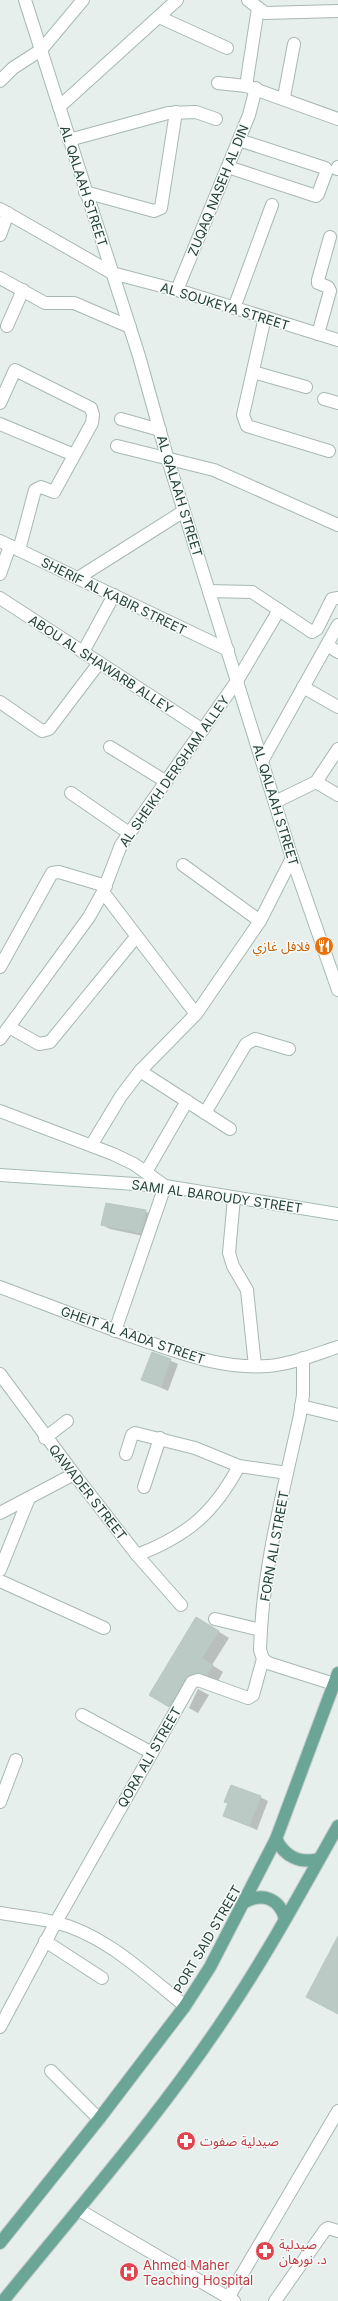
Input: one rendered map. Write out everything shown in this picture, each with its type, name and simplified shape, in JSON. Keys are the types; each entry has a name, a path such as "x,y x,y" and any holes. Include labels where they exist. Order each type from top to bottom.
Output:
{"main road":[{"name":"PORT SAID STREET","path":"0,2243 99,2119 184,2006 210,1967 245,1902 276,1839 336,1679"},
{"path":"3,2301 79,2210 200,2052 229,2011 285,1919 338,1826"},
{"path":"276,1839 280,1847 293,1858 306,1861 319,1859"},
{"path":"245,1902 259,1897 273,1900 279,1905 285,1919"}],"street":[{"name":"AL QALAAH STREET","path":"25,0 85,192 130,327 168,460 292,858 337,987"},
{"path":"0,80 13,68 41,50 83,0"},
{"path":"59,107 177,0"},
{"path":"248,0 265,13 296,6 338,11"},
{"name":"ZUQAQ NASEH AL DIN","path":"177,290 251,110 251,87 258,8"},
{"path":"159,17 227,48"},
{"path":"284,97 294,44"},
{"path":"218,83 251,87 284,97 338,119"},
{"path":"85,192 154,211 159,210 161,208 176,112"},
{"path":"69,140 176,112 196,112 216,118"},
{"path":"228,167 316,196 318,194 327,170 325,168 239,140"},
{"path":"234,308 272,205"},
{"path":"0,235 4,211"},
{"name":"AL SOUKEYA STREET","path":"4,211 112,273 177,290 338,340"},
{"path":"318,334 330,291 328,286 318,283 330,237"},
{"path":"0,278 45,303 74,303 130,327"},
{"path":"7,326 23,290"},
{"path":"265,317 243,415 247,426 328,451"},
{"path":"0,403 15,370 91,408 94,415 92,423 54,492 41,487 35,490 10,545 0,574"},
{"path":"253,372 306,387"},
{"path":"324,399 338,402"},
{"path":"121,419 160,430"},
{"path":"0,424 74,455"},
{"path":"118,446 168,460 214,470 338,525"},
{"path":"78,578 184,511"},
{"name":"SHERIF AL KABIR STREET","path":"10,545 228,650"},
{"path":"209,591 252,592 312,632 317,629 332,599 338,598"},
{"path":"83,652 114,595"},
{"name":"ABOU AL SHAWARB ALLEY","path":"0,598 203,730"},
{"name":"AL SHEIKH DERGHAM ALLEY","path":"0,1039 89,917 105,889 114,858 129,833 237,681 279,610"},
{"path":"262,761 338,625"},
{"path":"327,645 338,652"},
{"path":"0,702 42,731 46,732 99,663"},
{"path":"303,687 338,707"},
{"path":"110,747 165,781"},
{"path":"275,802 316,782 338,749"},
{"path":"316,782 338,795"},
{"path":"71,792 129,833"},
{"path":"92,1144 121,1096 140,1071 196,1014 260,921 292,858"},
{"path":"183,865 260,921"},
{"path":"0,967 52,873 59,872 105,889 136,937 196,1014"},
{"path":"9,1027 39,1044 50,1042 136,937"},
{"path":"205,1112 246,1044 255,1039 289,1050"},
{"path":"140,1071 230,1129"},
{"path":"146,1172 187,1101"},
{"path":"0,1110 92,1144 134,1164 165,1186 115,1331"},
{"name":"SAMI AL BAROUDY STREET","path":"0,1175 165,1186 338,1214"},
{"path":"234,1198 229,1253 233,1266 247,1290 255,1366"},
{"name":"GHEIT AL AADA STREET","path":"0,1287 115,1331 201,1360 235,1366 270,1366 303,1358 338,1346"},
{"name":"FORN ALI STREET","path":"263,1659 260,1650 265,1583 273,1536 301,1406 303,1358"},
{"name":"QAWADER STREET","path":"0,1374 13,1389 45,1438 137,1555 181,1605"},
{"path":"301,1406 338,1415"},
{"path":"45,1438 66,1421"},
{"path":"126,1454 133,1433 160,1438 195,1448 239,1466 287,1473"},
{"path":"144,1487 160,1438"},
{"path":"137,1555 164,1544 188,1530 204,1516 226,1490 239,1466"},
{"path":"0,1513 74,1474"},
{"path":"0,1570 29,1498"},
{"path":"0,1581 104,1628"},
{"path":"215,1619 261,1630"},
{"path":"263,1659 268,1663 336,1679"},
{"name":"QORA ALI STREET","path":"0,2027 56,1922 192,1682 198,1680 248,1698 253,1694 263,1659"},
{"path":"82,1715 152,1753"},
{"path":"0,1802 16,1760"},
{"path":"0,1913 56,1922 93,1937 119,1953 184,2006"},
{"path":"46,1941 102,1978"},
{"path":"51,2071 99,2119"},
{"path":"79,2210 231,2300 338,2111"},
{"path":"275,2301 325,2230 328,2228 338,2231"}],"building":[{"path":"106,1203 146,1210 141,1233 101,1225"},
{"path":"152,1352 171,1359 161,1387 141,1380"},
{"path":"196,1617 219,1631 202,1658 213,1665 207,1675 196,1673 186,1678 169,1707 149,1695"},
{"path":"231,1785 261,1796 249,1826 223,1816 228,1803 224,1802"},
{"path":"338,1936 338,2014 306,1997"}],"place":[{"name":"فلافل غازي","path":"324,946"},
{"name":"صيدلية صفوت","path":"186,2141"},
{"name":"صيدلية د. نورهان","path":"265,2251"},
{"name":"Ahmed Maher Teaching Hospital","path":"129,2272"}]}
